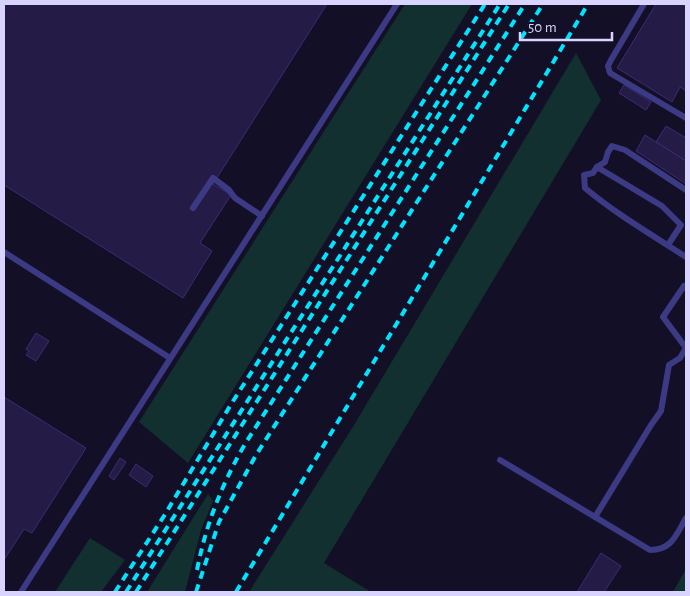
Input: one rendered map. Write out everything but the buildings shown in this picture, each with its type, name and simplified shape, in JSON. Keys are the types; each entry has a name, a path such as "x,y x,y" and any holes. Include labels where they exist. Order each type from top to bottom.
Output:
{"lane":[{"path":"21,592 397,4"},
{"path":"644,4 610,60 608,66 610,73 686,118"},
{"path":"686,190 625,150 612,146 605,162 597,167 593,173 584,175 585,188 604,204 686,257"},
{"path":"597,167 662,206 684,227 668,245"},
{"path":"193,208 213,178 229,190 235,198 262,216"},
{"path":"4,252 170,358"},
{"path":"595,517 661,411 669,365 680,358 686,348 663,317 684,286"},
{"path":"500,460 650,550 660,550 670,545 686,518"}],"green space":[{"path":"405,4 472,4 188,463 139,422"},
{"path":"576,53 601,100 324,563 371,592 249,592 354,425"},
{"path":"208,494 213,501 201,530 185,592 147,592"},
{"path":"90,538 125,560 101,592 55,592"},
{"path":"686,569 686,592 672,592 674,590"}],"railway":[{"path":"115,592 164,516 230,406 485,4"},
{"path":"126,592 500,4"},
{"path":"136,592 509,4"},
{"path":"197,570 205,537 216,505 229,474 245,444 525,4"},
{"path":"196,592 219,522 256,455 543,4"},
{"path":"236,592 588,4"}]}
